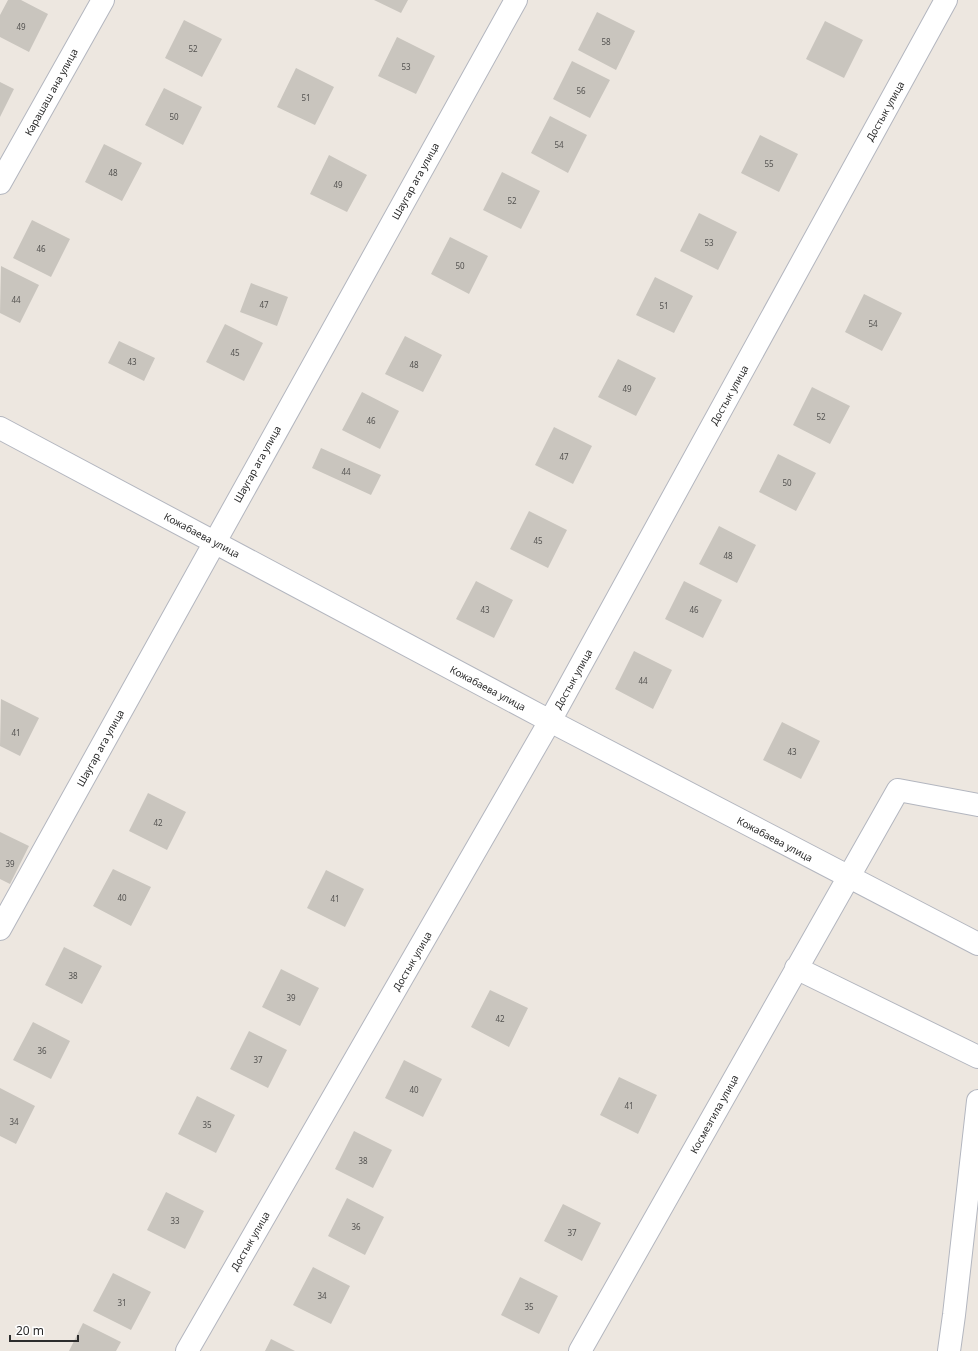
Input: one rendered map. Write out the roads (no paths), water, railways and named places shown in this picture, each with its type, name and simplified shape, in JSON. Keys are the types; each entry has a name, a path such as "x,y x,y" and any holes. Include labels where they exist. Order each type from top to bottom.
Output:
{"street":[{"name":"Карашаш ана улица","path":"0,184 103,0"},
{"name":"Шаугар ага улица","path":"0,929 214,541 516,0"},
{"name":"Достык улица","path":"187,1351 550,722 946,0"},
{"name":"Кожабаева улица","path":"0,428 214,541 550,722 978,944"},
{"name":"Космезгила улица","path":"580,1351 898,790 978,805"},
{"path":"796,968 978,1057"},
{"path":"949,1351 978,1101"}]}
